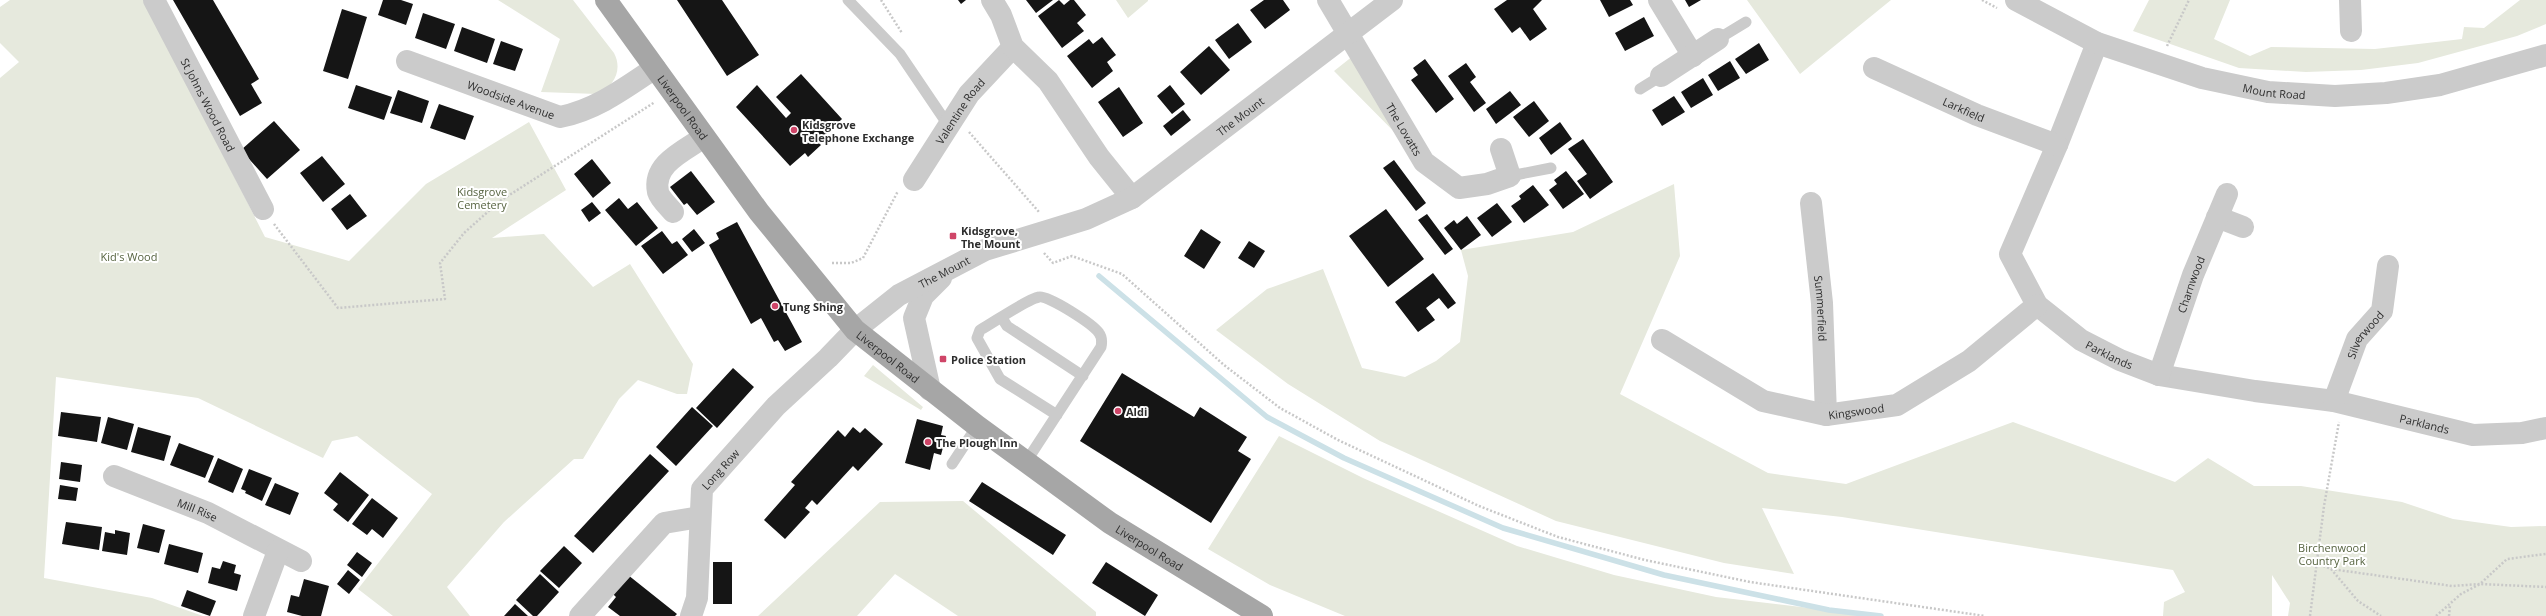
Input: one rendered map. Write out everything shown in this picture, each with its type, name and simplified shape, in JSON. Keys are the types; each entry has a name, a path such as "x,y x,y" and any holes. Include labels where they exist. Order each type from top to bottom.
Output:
{"main road":[{"name":"Liverpool Road","path":"606,0 704,137 760,212 855,330 930,390 1110,523 1262,616"}],"street":[{"name":"St Johns Wood Road","path":"154,0 263,209"},
{"path":"992,0 1001,15 1013,47 1048,81 1099,157 1132,198"},
{"name":"The Lovatts","path":"1328,0 1424,162 1459,188 1487,184 1510,176"},
{"path":"1348,35 1392,0"},
{"path":"1659,0 1693,56"},
{"name":"Mount Road","path":"2016,0 2097,43 2202,78 2268,92 2335,96 2386,93 2440,85 2546,55"},
{"path":"2350,0 2351,31"},
{"name":"The Mount","path":"855,330 899,294 984,250 1086,219 1132,198 1348,35"},
{"path":"1661,76 1718,39"},
{"name":"Parklands","path":"2097,43 2057,145 2010,254 2038,305 2081,340 2120,360 2159,376 2255,392 2338,402 2473,435 2522,433 2546,428"},
{"name":"Valentine Road","path":"914,180 969,94 1013,47"},
{"name":"Woodside Avenue","path":"407,60 560,117 577,113 608,99 655,68"},
{"name":"Larkfield","path":"1874,68 1977,115 2057,145"},
{"path":"673,212 658,194 658,176 664,164 704,137"},
{"path":"1501,149 1510,176"},
{"name":"Charnwood","path":"2159,376 2193,275 2227,194"},
{"name":"Summerfield","path":"1810,203 1822,303 1826,415"},
{"path":"2217,217 2243,227"},
{"path":"930,390 914,318 923,296 953,266"},
{"name":"Silverwood","path":"2338,402 2358,339 2382,311 2388,266"},
{"name":"Kingswood","path":"1662,340 1763,401 1826,415 1896,405 1969,361 2038,305"},
{"name":"Long Row","path":"691,616 697,598 702,489 776,406 828,358 855,330"},
{"name":"Mill Rise","path":"114,476 208,513 278,551 301,561"},
{"path":"580,616 664,523 700,517"},
{"path":"254,616 278,551"}],"lane":[{"path":"848,0 900,54 948,125"},
{"path":"1718,39 1746,22"},
{"path":"1640,89 1661,76"},
{"path":"1510,176 1551,168"},
{"path":"1026,462 1083,376 1101,347 1100,333 1044,296 1038,297 980,330 976,338 998,376 1057,415"},
{"path":"1002,318 1007,326 1083,376"},
{"path":"952,464 978,426"}],"path":[{"path":"2174,49 2167,46 2189,0"},
{"path":"263,209 338,308 445,299 440,263 464,233 500,201 672,91"},
{"path":"976,142 1043,217"},
{"path":"832,263 851,263 863,258 902,182 914,180"},
{"path":"1042,248 1043,252 1053,263 1072,256 1122,274 1224,365 1280,408 1338,440 1465,499 1551,534 1645,560 1750,582 1985,616"},
{"path":"2310,616 2338,402"},
{"path":"2436,616 2461,594 2480,584 2507,559 2546,554"},
{"path":"2316,563 2331,569 2452,586 2480,584 2546,587"},
{"path":"2331,569 2358,601 2381,616"},
{"path":"2449,616 2450,604"}],"green space":[{"name":"Kid's Wood","path":"10,0 144,0 265,237 349,261 426,184 529,122 566,190 492,238 544,234 593,287 630,264 693,364 687,394 677,394 638,380 619,399 583,459 574,459 504,522 447,587 470,616 393,616 358,589 432,494 357,436 332,441 323,458 198,398 56,377 44,578 152,598 203,616 0,616 0,78 19,62 0,43 0,7"},
{"path":"498,0 573,0 617,59 617,72 612,82 603,91 597,94 541,92 560,39"},
{"path":"1116,0 1148,0 1148,1 1128,18"},
{"path":"1747,0 1891,0 1800,74"},
{"path":"2149,0 2230,0 2214,39 2250,56 2271,47 2375,49 2462,39 2464,27 2484,28 2520,0 2546,0 2546,24 2517,36 2418,63 2361,70 2306,72 2239,68 2133,31"},
{"path":"1358,52 1424,162 1334,71"},
{"name":"Birchenwood Country Park","path":"1674,184 1680,256 1620,394 1768,473 1846,484 2013,422 2175,482 2208,458 2254,486 2301,486 2402,502 2453,519 2511,527 2546,526 2546,616 2288,616 2290,603 2272,575 2272,616 2163,616 2164,602 2185,592 2173,570 1842,517 1762,508 1794,574 1724,563 1556,521 1380,441 1288,384 1216,330 1267,289 1323,269 1362,368 1405,377 1436,361 1460,342 1468,276 1461,250 1573,232"},
{"path":"873,365 923,407 921,410 864,376"},
{"path":"1279,436 1363,478 1517,546 1614,575 1716,597 1877,616 1345,616 1270,585 1208,549"},
{"path":"963,501 1096,612 1096,616 958,616 895,574 857,616 758,616 880,502"}],"building":[{"path":"173,0 213,0 259,79 251,84 262,103 240,116"},
{"path":"383,0 401,0 413,4 406,25 378,15"},
{"path":"677,0 722,0 759,55 727,76"},
{"path":"958,0 966,0 961,4"},
{"path":"1026,0 1053,0 1036,13"},
{"path":"1059,0 1064,5 1070,0 1074,0 1086,15 1077,23 1084,31 1062,48 1038,16"},
{"path":"1264,0 1283,0 1290,10 1265,29 1250,10"},
{"path":"1507,0 1542,0 1533,9 1547,29 1530,41 1520,27 1512,33 1494,9"},
{"path":"1600,0 1630,0 1633,5 1609,17"},
{"path":"1685,0 1701,0 1689,7"},
{"path":"342,9 367,17 348,79 323,71"},
{"path":"423,13 455,24 446,49 415,38"},
{"path":"1644,17 1654,36 1625,51 1615,33"},
{"path":"1238,23 1252,42 1229,59 1215,40"},
{"path":"462,27 495,39 487,63 454,51"},
{"path":"1102,37 1116,55 1107,62 1113,71 1092,88 1067,56 1089,39 1093,44"},
{"path":"501,41 523,49 515,71 493,64"},
{"path":"1759,43 1769,60 1746,74 1735,59"},
{"path":"1209,46 1230,70 1201,95 1180,72"},
{"path":"1425,59 1454,99 1436,113 1411,80 1418,75 1413,68"},
{"path":"1730,61 1740,78 1718,91 1708,75"},
{"path":"1466,63 1476,77 1470,82 1486,103 1474,112 1448,76"},
{"name":"Kidsgrove Telephone Exchange","path":"801,74 842,119 818,142 821,145 808,157 805,153 790,166 736,107 757,85 786,118 791,113 776,97"},
{"path":"1703,78 1713,95 1691,108 1681,92"},
{"path":"356,85 392,97 384,120 348,108"},
{"path":"1170,85 1185,104 1172,114 1157,96"},
{"path":"1119,87 1143,123 1123,137 1098,102"},
{"path":"398,90 429,101 422,123 390,113"},
{"path":"1510,91 1521,105 1496,124 1486,109"},
{"path":"1674,96 1685,112 1662,126 1652,110"},
{"path":"1534,101 1549,121 1529,137 1513,117"},
{"path":"439,104 474,116 465,140 430,128"},
{"path":"1183,110 1191,120 1171,136 1163,126"},
{"path":"274,121 300,150 267,179 241,150"},
{"path":"1560,122 1572,139 1551,155 1539,138"},
{"path":"1583,139 1613,182 1590,199 1577,181 1587,174 1568,149"},
{"path":"322,156 345,184 323,202 300,173"},
{"path":"592,159 611,183 593,198 574,174"},
{"path":"1394,160 1426,203 1416,211 1383,168"},
{"path":"691,171 715,202 697,215 687,203 684,205 670,187"},
{"path":"1566,171 1584,194 1563,209 1549,190 1557,184 1554,180"},
{"path":"1533,185 1549,205 1524,223 1511,206 1521,199 1519,196"},
{"path":"350,194 367,216 347,230 331,209"},
{"path":"619,198 628,209 637,202 658,228 636,246 605,210"},
{"path":"592,202 601,213 589,222 581,210"},
{"path":"1497,203 1512,222 1492,237 1477,218"},
{"path":"1386,209 1424,259 1388,287 1349,236"},
{"path":"1427,214 1453,249 1445,255 1418,220"},
{"path":"1467,216 1481,235 1461,250 1444,228 1454,220 1457,224"},
{"path":"737,222 802,342 785,351 778,340 774,342 761,318 751,324 709,245 719,239 716,233"},
{"path":"694,229 705,243 692,252 682,239"},
{"path":"1201,229 1221,242 1204,269 1184,256"},
{"path":"662,231 672,244 677,241 688,255 663,274 641,246"},
{"path":"1249,241 1265,251 1254,268 1238,258"},
{"path":"1433,273 1456,303 1448,309 1439,298 1426,308 1435,320 1418,332 1395,302"},
{"path":"733,368 754,387 717,428 696,408"},
{"path":"1122,373 1194,417 1200,407 1247,437 1238,451 1251,459 1211,523 1080,441"},
{"path":"692,407 713,426 676,466 656,447"},
{"path":"61,412 101,417 97,442 58,436"},
{"path":"108,417 134,424 127,450 101,443"},
{"name":"The Plough Inn","path":"917,419 943,426 941,435 946,436 941,455 934,453 930,470 905,463"},
{"path":"138,427 171,436 164,461 131,452"},
{"path":"853,427 860,433 865,428 883,444 858,471 853,466 817,505 812,500 805,508 810,512 785,539 764,520 795,485 791,482 838,430 845,437"},
{"path":"179,443 214,456 205,478 170,465"},
{"path":"650,454 669,471 593,553 574,536"},
{"path":"218,458 243,469 233,493 208,482"},
{"path":"61,462 82,465 80,482 59,479"},
{"path":"249,469 272,478 262,501 245,493 246,491 241,489"},
{"path":"340,472 369,495 348,522 333,510 338,504 324,493"},
{"path":"982,482 1066,535 1053,555 969,501"},
{"path":"275,483 299,493 290,515 265,505"},
{"path":"60,485 78,488 76,501 58,499"},
{"path":"372,498 398,518 383,538 372,529 367,535 352,524"},
{"path":"66,522 102,527 99,550 62,544"},
{"path":"143,524 165,530 159,553 137,548"},
{"path":"115,530 130,533 127,555 102,551 105,532 115,534"},
{"path":"169,544 203,553 198,573 164,564"},
{"path":"564,546 582,563 559,588 540,571"},
{"path":"357,552 372,563 362,577 347,565"},
{"path":"223,561 236,565 234,573 241,575 237,591 208,583 212,567 220,569"},
{"path":"713,562 732,562 732,604 713,604"},
{"path":"1106,562 1158,595 1145,616 1092,583"},
{"path":"348,570 360,580 349,594 337,584"},
{"path":"540,574 559,592 537,616 533,616 516,600"},
{"path":"628,575 677,614 675,616 620,616 608,607 616,597 613,594"},
{"path":"304,579 329,586 321,616 302,616 287,612 291,595 299,597"},
{"path":"187,590 216,601 210,616 181,606"},
{"path":"515,604 528,616 504,616"}],"waterway":[{"path":"1099,276 1267,417 1344,458 1503,528 1664,575 1829,610 1881,616"}],"place":[{"name":"Kidsgrove Telephone Exchange","path":"794,130"},
{"name":"Kidsgrove, The Mount","path":"953,236"},
{"name":"Tung Shing","path":"775,306"},
{"name":"Police Station","path":"943,359"},
{"name":"Aldi","path":"1118,411"},
{"name":"The Plough Inn","path":"928,442"}],"park label":[{"name":"Kidsgrove Cemetery","path":"482,197"}]}
